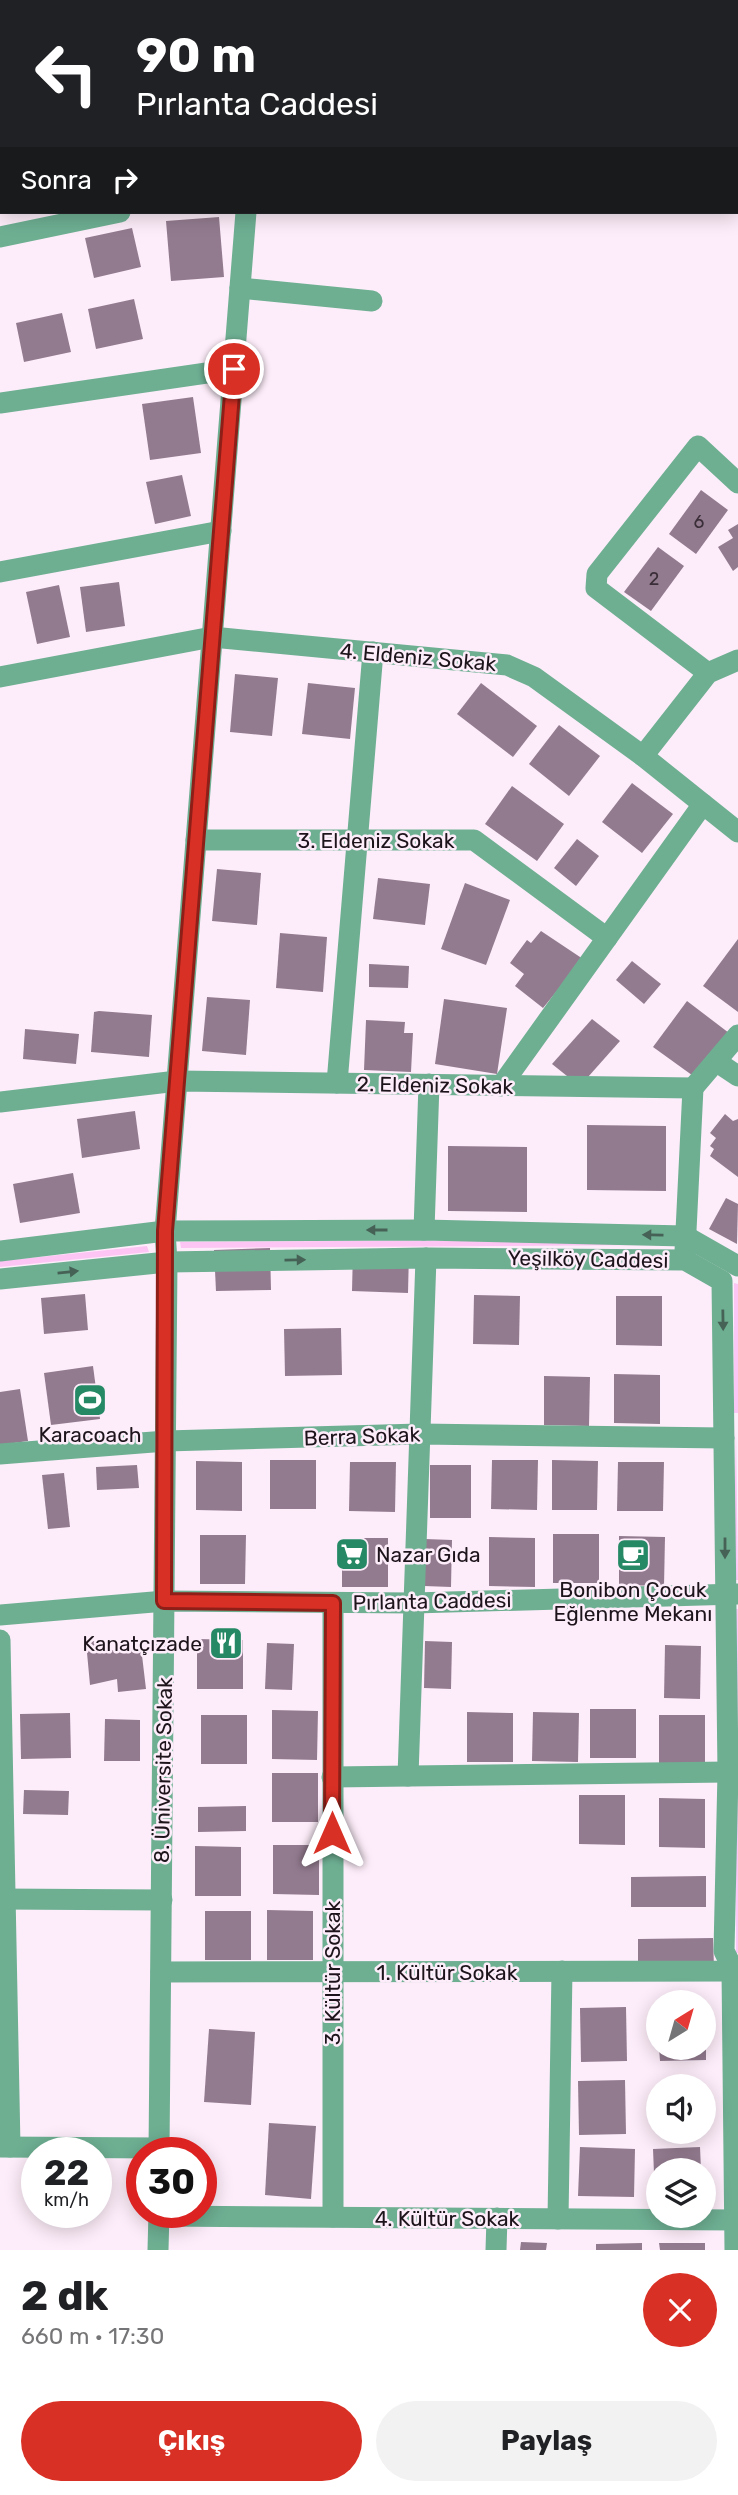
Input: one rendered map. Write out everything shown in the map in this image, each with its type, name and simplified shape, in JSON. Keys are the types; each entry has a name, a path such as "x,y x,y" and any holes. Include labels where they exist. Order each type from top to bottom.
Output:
{"street":[{"path":"0,237 110,214"},
{"name":"8. Üniversite Sokak","path":"159,2137 166,1441 165,1231 246,214"},
{"path":"240,288 372,301"},
{"path":"0,403 234,369"},
{"path":"708,673 596,588 597,574 698,446 738,483"},
{"path":"0,572 221,531"},
{"name":"4. Eldeniz Sokak","path":"0,677 212,637 507,665 534,677 643,756 738,832"},
{"path":"337,1083 373,652"},
{"path":"643,756 708,673 738,660"},
{"path":"501,1086 704,804"},
{"name":"3. Eldeniz Sokak","path":"196,840 474,840 607,938"},
{"path":"685,1260 693,1088 738,1035"},
{"path":"717,1062 738,1076"},
{"name":"2. Eldeniz Sokak","path":"0,1102 177,1081 693,1088"},
{"path":"424,1230 429,1084"},
{"name":"Yeşilköy Caddesi","path":"0,1251 165,1231 424,1230 685,1236 733,1275"},
{"path":"408,1776 426,1258"},
{"name":"Yeşilköy Caddesi","path":"0,1279 167,1262 426,1258 685,1260 733,1275"},
{"path":"733,1275 729,1426 732,1594 724,1951 736,1973 735,2250"},
{"name":"Berra Sokak","path":"0,1454 166,1441 729,1426"},
{"name":"Pırlanta Caddesi","path":"0,1615 164,1601 414,1603 732,1594"},
{"name":"3. Kültür Sokak","path":"332,2217 333,1603"},
{"path":"0,1640 5,2147 126,2149"},
{"path":"332,1777 728,1772"},
{"path":"2,1899 162,1900"},
{"path":"558,2219 562,1971"},
{"name":"1. Kültür Sokak","path":"161,1972 736,1973"},
{"name":"4. Kültür Sokak","path":"217,2215 736,2220"},
{"path":"496,2250 497,2218"},
{"path":"159,2228 159,2250"}],"shaded area":[{"path":"648,1239 648,1245 181,1248 180,1242"},
{"path":"147,1246 149,1252 0,1267 0,1261"},
{"path":"734,1283 738,1284 738,1413 734,1413"},
{"path":"736,1430 738,1580 733,1580"},
{"path":"735,1609 738,1609 738,1953 736,1953"}],"building":[{"path":"219,217 224,277 171,281 166,221"},
{"path":"132,228 141,267 94,278 85,238"},
{"path":"134,299 143,339 96,349 88,309"},
{"path":"62,313 71,352 24,362 16,323"},
{"path":"193,397 201,453 150,460 142,404"},
{"path":"182,475 191,516 155,524 146,482"},
{"path":"701,490 728,510 696,554 669,534"},
{"path":"738,524 738,567 733,571 718,547 733,538 728,530"},
{"path":"658,547 684,566 651,611 624,592"},
{"path":"119,582 125,626 86,632 80,587"},
{"path":"59,585 70,637 37,644 26,592"},
{"path":"235,674 278,678 272,736 230,732"},
{"path":"308,683 355,688 350,739 302,734"},
{"path":"481,683 537,726 513,757 457,714"},
{"path":"559,725 600,756 569,796 529,764"},
{"path":"632,783 673,814 642,853 602,822"},
{"path":"512,786 564,824 537,861 485,824"},
{"path":"577,839 599,856 576,886 554,868"},
{"path":"217,869 261,873 257,925 212,921"},
{"path":"378,878 430,884 425,925 373,919"},
{"path":"465,883 510,900 486,965 441,949"},
{"path":"541,931 583,959 543,1008 515,986 524,974 510,963 527,940 531,943"},
{"path":"280,933 327,937 323,992 276,988"},
{"path":"738,939 738,1012 703,986"},
{"path":"632,961 661,984 644,1004 616,980"},
{"path":"369,964 409,966 408,988 369,987"},
{"path":"207,997 250,1000 246,1055 202,1051"},
{"path":"444,999 507,1008 497,1074 435,1064"},
{"path":"687,1001 729,1033 696,1078 653,1047"},
{"path":"94,1012 152,1015 149,1057 91,1052"},
{"path":"592,1019 620,1041 588,1077 567,1076 552,1064"},
{"path":"366,1020 405,1022 404,1033 413,1033 411,1072 364,1070"},
{"path":"25,1029 79,1034 76,1064 23,1059"},
{"path":"135,1111 140,1149 82,1158 77,1119"},
{"path":"725,1114 733,1121 738,1119 738,1177 710,1156 714,1149 710,1146 716,1138 710,1133"},
{"path":"587,1125 666,1126 666,1191 587,1190"},
{"path":"448,1146 527,1147 527,1212 448,1211"},
{"path":"73,1173 80,1213 20,1223 13,1184"},
{"path":"726,1198 738,1204 737,1244 709,1229"},
{"path":"270,1248 271,1290 216,1291 214,1250"},
{"path":"353,1250 409,1252 408,1293 352,1291"},
{"path":"85,1294 88,1330 44,1334 41,1298"},
{"path":"474,1295 520,1296 519,1345 473,1344"},
{"path":"616,1296 662,1296 662,1346 616,1345"},
{"path":"341,1328 342,1375 285,1376 284,1329"},
{"path":"93,1366 100,1419 51,1425 44,1373"},
{"path":"614,1374 660,1375 660,1424 614,1423"},
{"path":"544,1376 590,1377 589,1426 544,1425"},
{"path":"20,1389 28,1441 0,1445 0,1392"},
{"path":"270,1460 316,1460 316,1509 270,1509"},
{"path":"492,1460 538,1460 537,1510 491,1509"},
{"path":"552,1460 598,1461 597,1510 552,1510"},
{"path":"196,1461 242,1462 242,1511 196,1510"},
{"path":"350,1462 396,1462 395,1512 349,1511"},
{"path":"618,1462 664,1462 663,1511 617,1511"},
{"path":"137,1465 139,1488 97,1490 96,1467"},
{"path":"430,1465 471,1465 471,1518 430,1518"},
{"path":"64,1473 70,1527 48,1529 42,1475"},
{"path":"553,1534 599,1534 599,1583 553,1583"},
{"path":"200,1535 246,1535 245,1584 200,1584"},
{"path":"619,1536 665,1537 664,1586 619,1585"},
{"path":"489,1537 535,1538 535,1587 489,1586"},
{"path":"342,1538 388,1538 388,1587 342,1587"},
{"path":"425,1539 452,1540 451,1587 424,1586"},
{"path":"197,1639 243,1640 243,1689 197,1689"},
{"path":"104,1640 105,1651 141,1647 146,1689 118,1692 117,1679 90,1685 86,1642"},
{"path":"425,1641 452,1642 451,1689 424,1688"},
{"path":"267,1643 294,1644 292,1690 265,1689"},
{"path":"665,1645 701,1646 700,1699 664,1698"},
{"path":"590,1709 636,1709 636,1758 590,1758"},
{"path":"272,1710 318,1711 317,1760 272,1759"},
{"path":"467,1712 513,1713 513,1762 467,1762"},
{"path":"533,1712 579,1713 578,1762 532,1761"},
{"path":"70,1713 71,1758 21,1759 20,1714"},
{"path":"201,1715 247,1715 247,1764 201,1764"},
{"path":"659,1715 705,1715 705,1765 659,1764"},
{"path":"105,1719 140,1720 140,1761 104,1761"},
{"path":"272,1773 318,1773 318,1822 272,1822"},
{"path":"24,1790 69,1791 68,1815 23,1814"},
{"path":"579,1795 625,1795 625,1845 579,1844"},
{"path":"659,1798 705,1799 705,1848 659,1847"},
{"path":"246,1806 246,1831 198,1832 198,1807"},
{"path":"273,1845 319,1845 319,1895 273,1894"},
{"path":"195,1846 241,1847 241,1896 195,1896"},
{"path":"706,1876 706,1907 631,1907 631,1877"},
{"path":"267,1910 313,1911 313,1960 267,1960"},
{"path":"205,1911 251,1911 251,1960 205,1960"},
{"path":"713,1938 714,1968 638,1969 638,1939"},
{"path":"626,2007 627,2061 581,2062 580,2008"},
{"path":"209,2029 255,2032 251,2105 204,2102"},
{"path":"625,2080 626,2134 579,2135 578,2081"},
{"path":"269,2123 316,2126 311,2199 265,2195"},
{"path":"580,2147 635,2149 634,2197 578,2196"},
{"path":"700,2147 700,2158 653,2158 653,2149"},
{"path":"521,2242 547,2243 546,2250 520,2250"},
{"path":"642,2243 642,2250 596,2250 596,2244"},
{"path":"659,2243 705,2243 705,2250 660,2250"}],"place":[{"name":"Karacoach","path":"90,1400"},
{"name":"Nazar Gıda","path":"352,1554"},
{"name":"Bonibon Çocuk Eğlenme Mekanı","path":"633,1555"},
{"name":"Kanatçızade","path":"226,1643"}],"route":[{"path":"234,369 165,1231 164,1601 333,1603 332,1833"}]}
